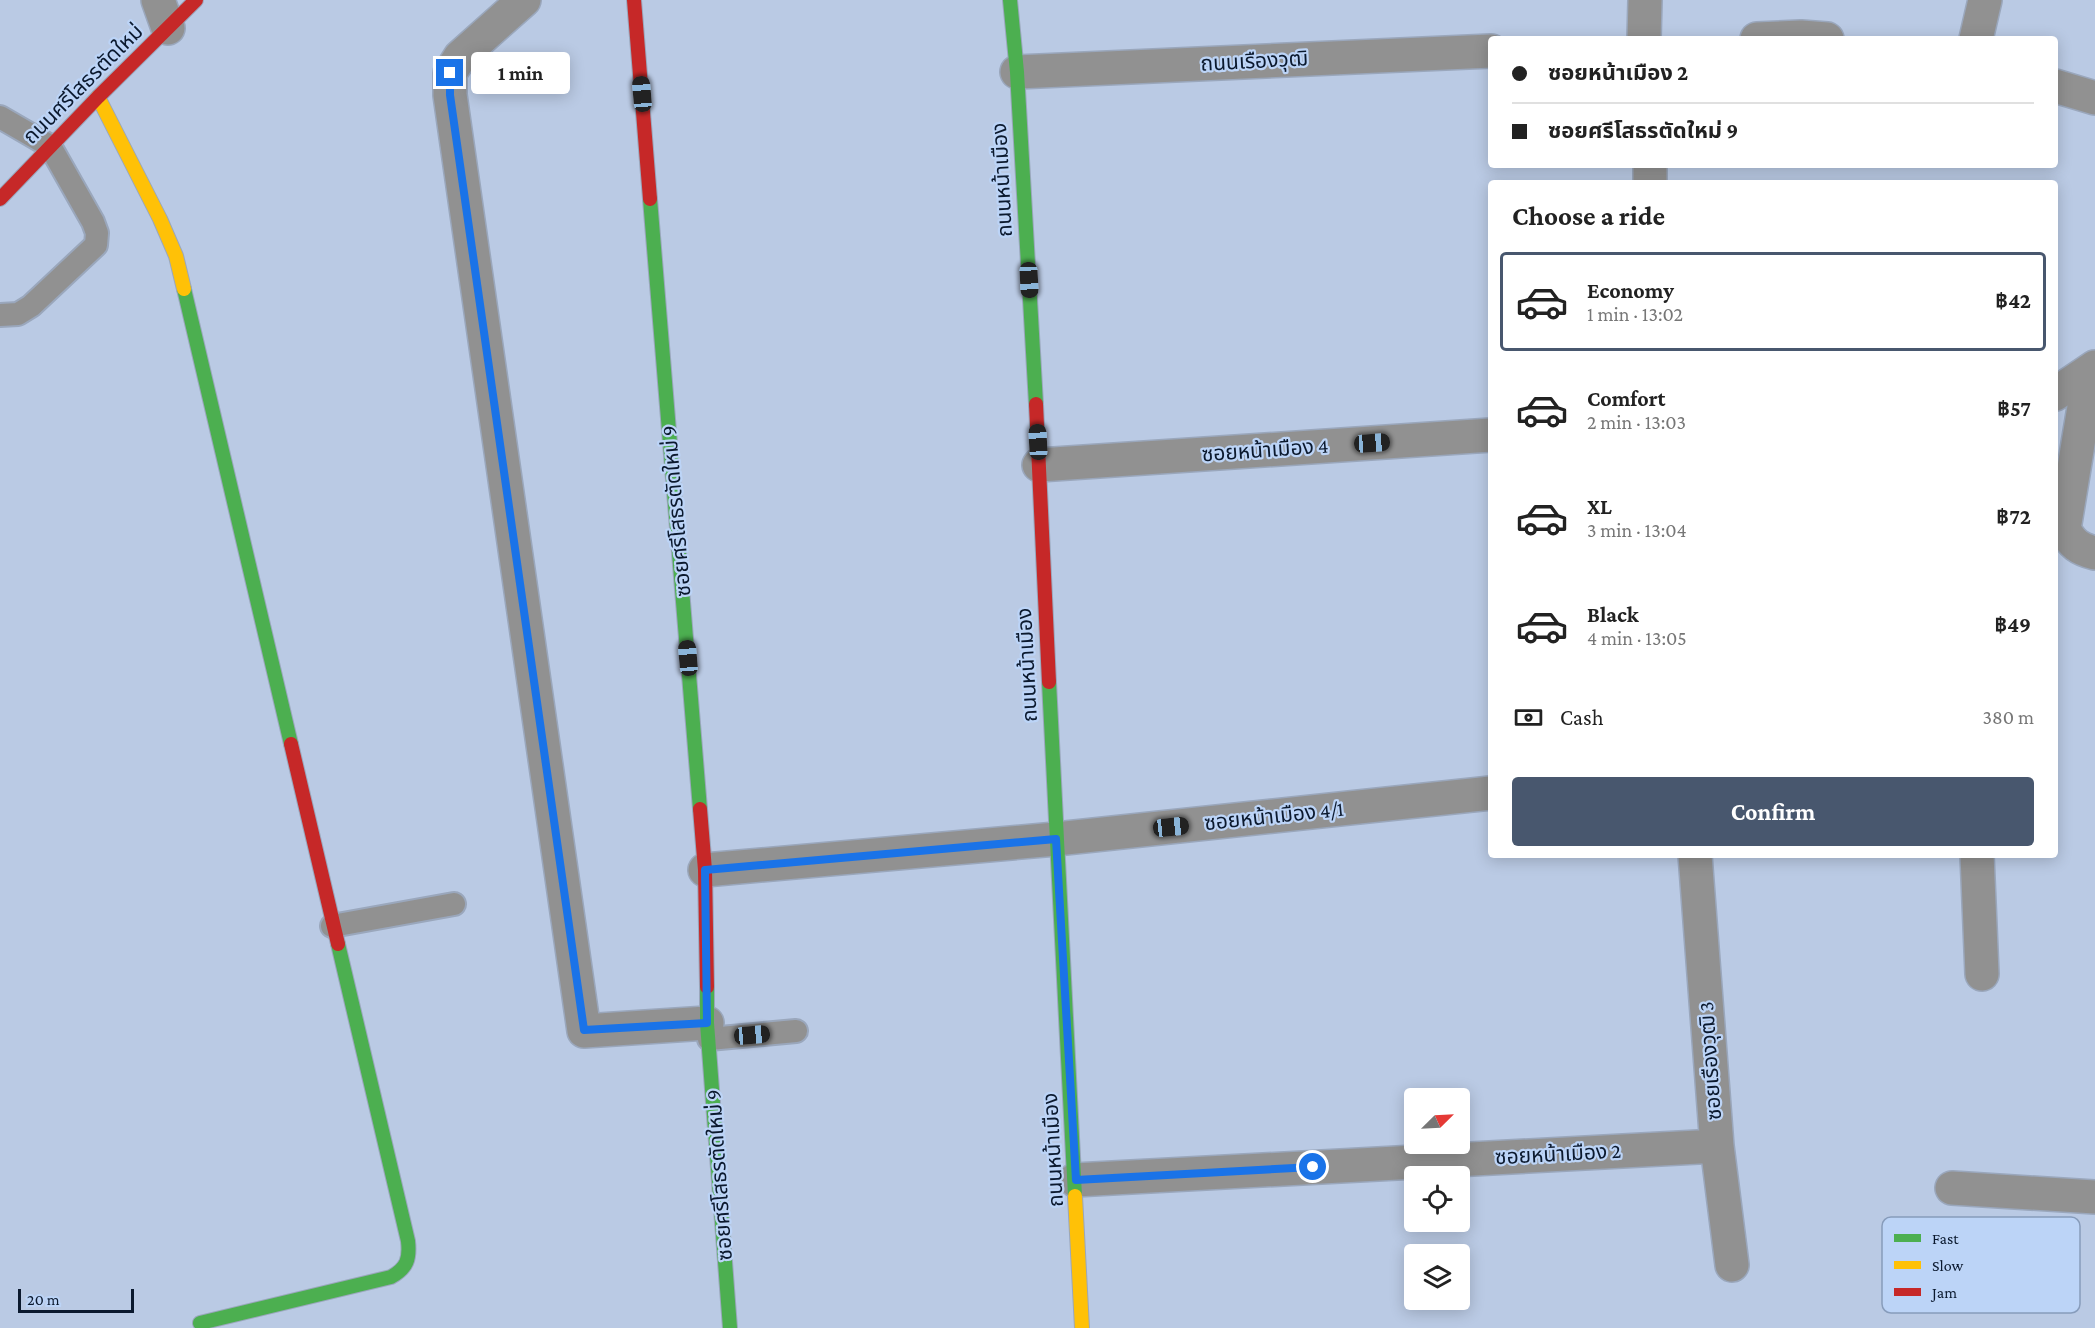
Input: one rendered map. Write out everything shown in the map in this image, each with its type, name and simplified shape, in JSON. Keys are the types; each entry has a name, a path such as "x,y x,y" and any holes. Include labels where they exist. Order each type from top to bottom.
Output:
{"street":[{"name":"ถนนศรีโสธรตัดใหม่","path":"0,199 98,97 163,14 196,0"},
{"path":"524,0 459,57 450,73 450,95 584,1030 708,1031"},
{"name":"ซอยศรีโสธรตัดใหม่ 9","path":"634,0 705,870 708,1031 730,1328"},
{"name":"ถนนหน้าเมือง","path":"1010,0 1017,72 1039,465 1082,1328"},
{"path":"1644,36 1645,0"},
{"path":"1977,36 1985,0"},
{"name":"ถนนเรืองวุฒิ","path":"1017,72 1488,51"},
{"path":"2058,87 2095,98"},
{"path":"98,97 160,219 176,256 408,1241 410,1259 404,1270 391,1277 200,1323"},
{"path":"2058,392 2092,369"},
{"path":"2092,369 2064,530 2071,542 2079,549 2095,553"},
{"name":"ซอยหน้าเมือง 4","path":"1039,465 1488,435"},
{"name":"ซอยหน้าเมือง 4/1","path":"705,870 1056,839 1488,793"},
{"name":"ซอยเรืองวุฒิ 3","path":"1695,858 1717,1146 1732,1265"},
{"path":"1977,858 1982,974"},
{"name":"ซอยหน้าเมือง 2","path":"1076,1180 1717,1146"},
{"path":"1952,1188 2095,1197"}],"lane":[{"path":"0,117 50,146 97,233 96,245 31,306 18,314 0,315"},
{"path":"332,926 454,904"},
{"path":"708,1031 796,1031"}],"traffic: fast":[{"path":"1010,0 1017,72 1036,404"},
{"path":"650,199 700,809"},
{"path":"184,289 291,744"},
{"path":"1049,682 1075,1196"},
{"path":"200,1323 391,1277 401,1270 406,1262 408,1241 338,944"},
{"path":"707,987 707,1023 730,1328"}],"traffic: slow":[{"path":"98,97 160,219 176,256 184,289"},
{"path":"1075,1196 1082,1328"}],"traffic: jam":[{"path":"0,199 196,0"},
{"path":"634,0 650,199"},
{"path":"1036,404 1049,682"},
{"path":"291,744 338,944"},
{"path":"700,809 705,870 707,987"}],"route":[{"path":"450,73 450,95 584,1030 707,1023 705,870 1056,839 1076,1180 1313,1167"}]}
